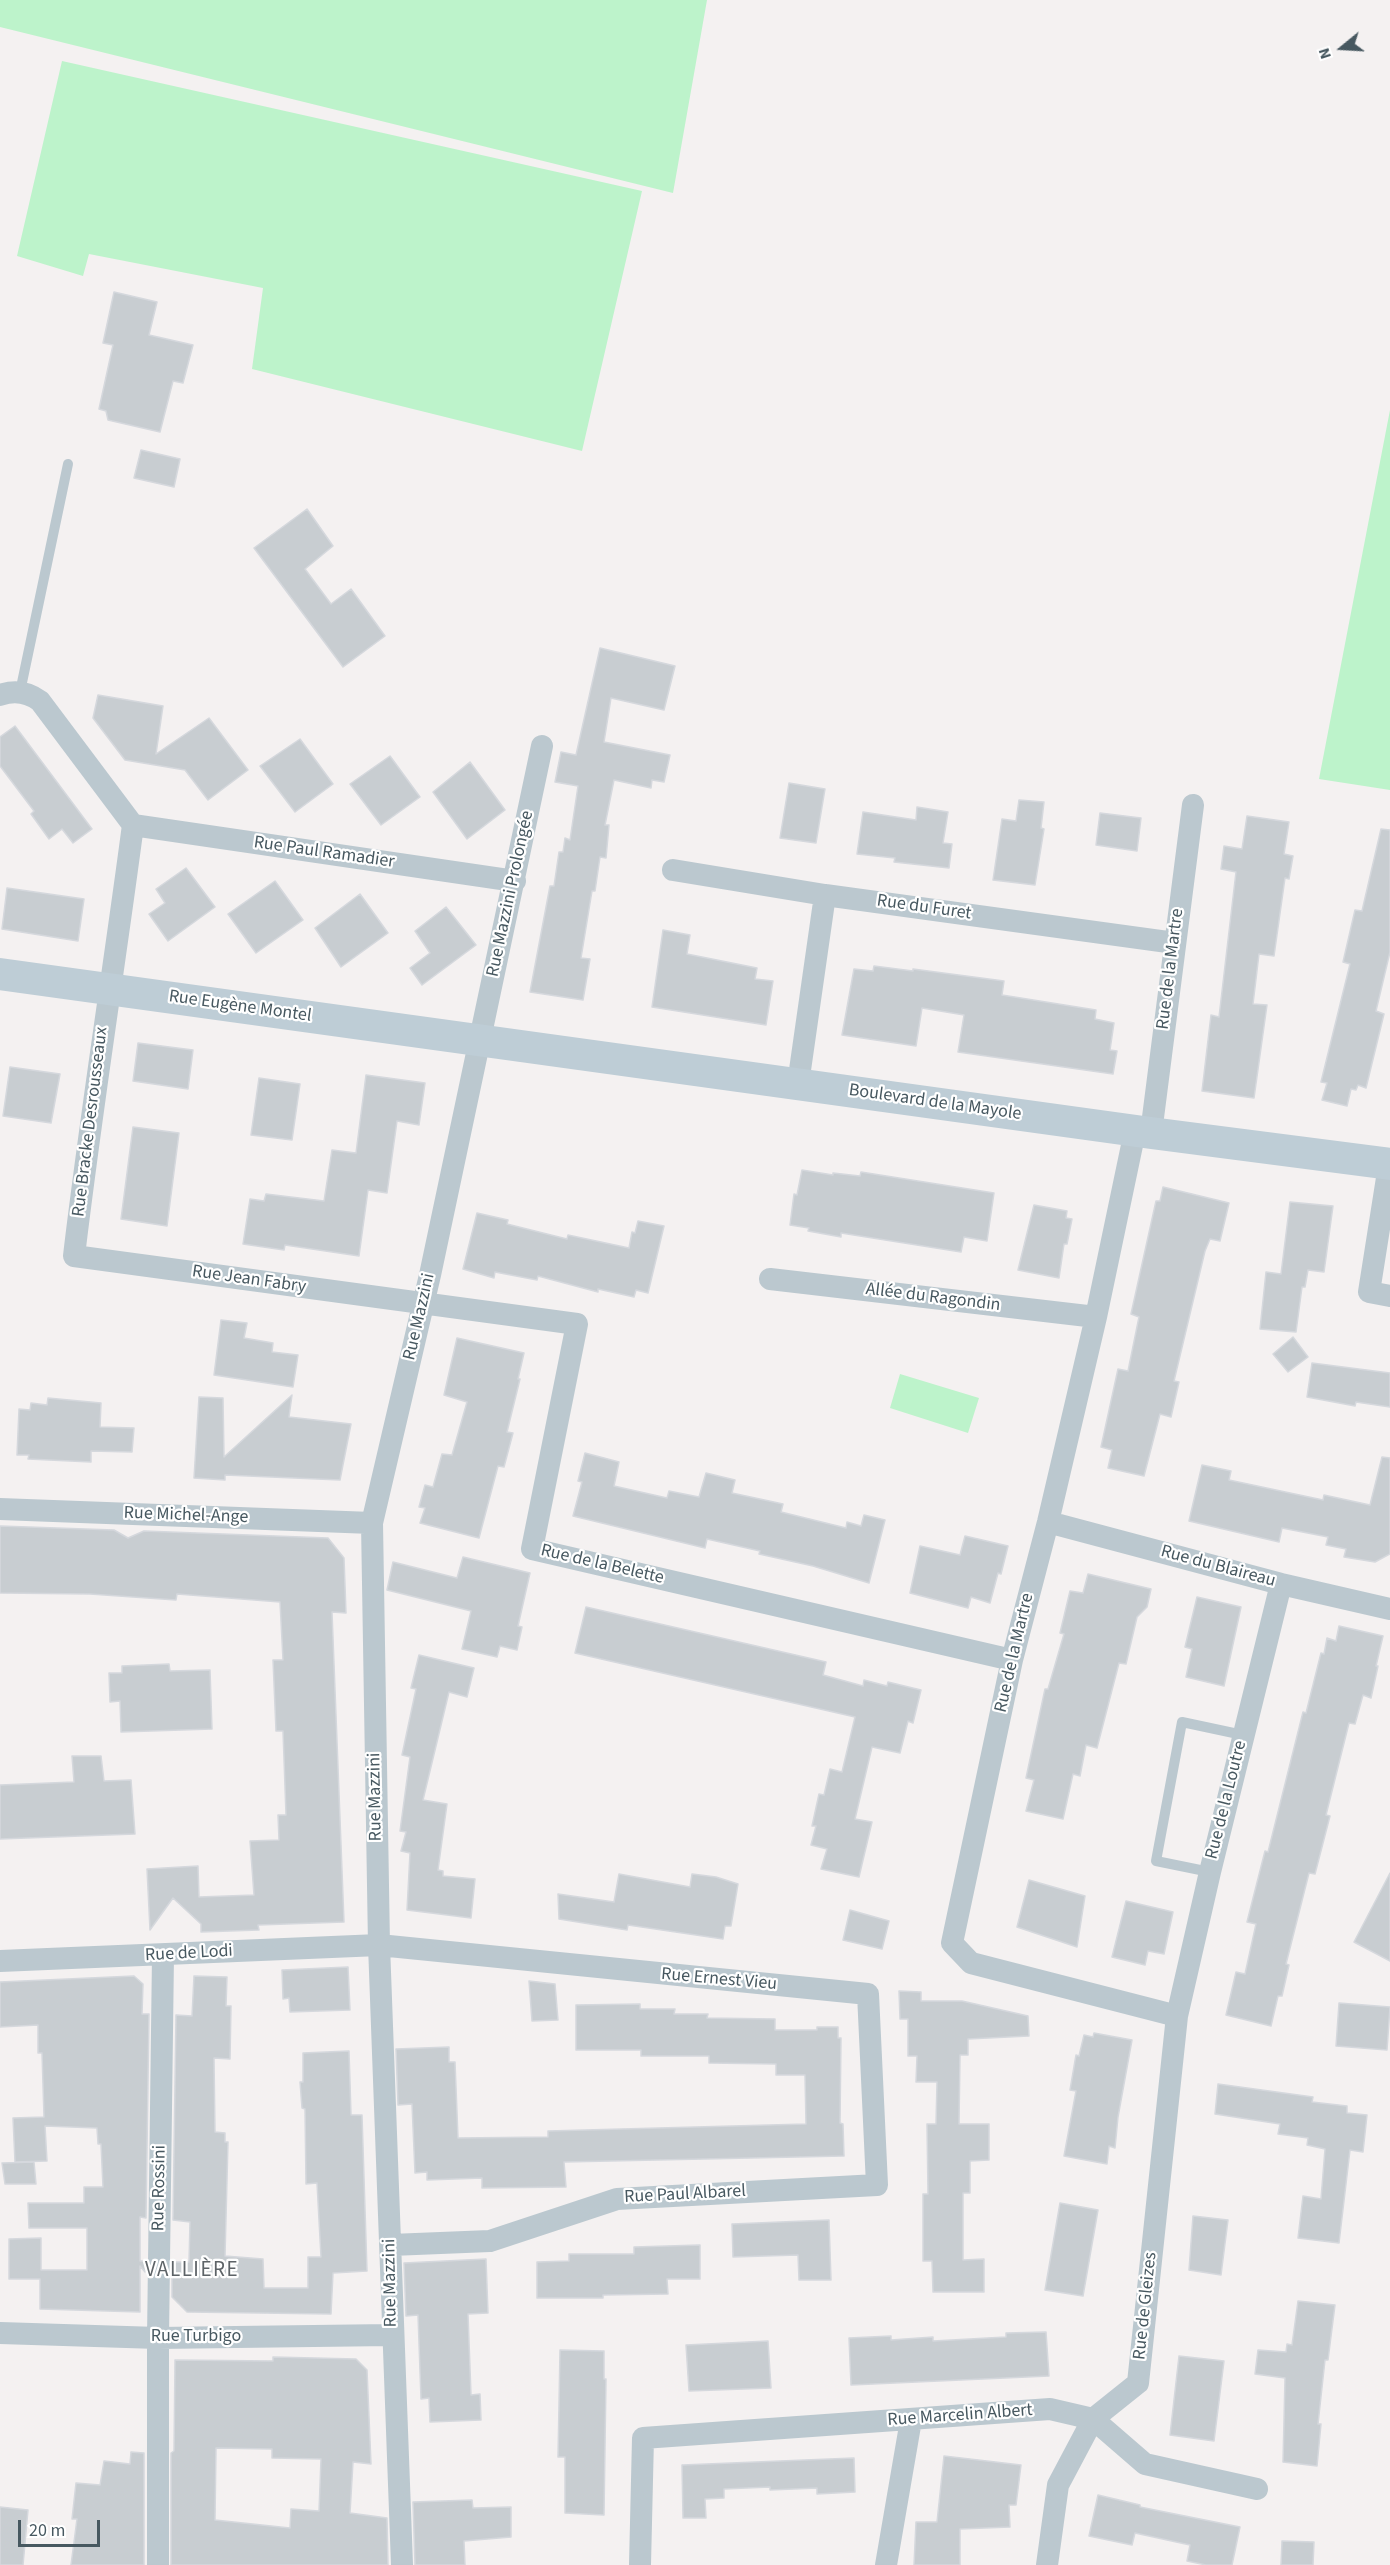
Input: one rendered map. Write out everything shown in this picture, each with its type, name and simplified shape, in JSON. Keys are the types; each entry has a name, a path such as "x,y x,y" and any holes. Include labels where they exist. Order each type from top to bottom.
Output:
{"main road":[{"name":"Rue Eugène Montel","path":"0,974 480,1041"},
{"name":"Boulevard de la Mayole","path":"480,1041 1143,1132 1390,1162"}],"street":[{"path":"10,694 35,696 45,706 133,825 110,989"},
{"name":"Rue Mazzini Prolongée","path":"480,1041 542,746"},
{"name":"Rue de la Martre","path":"1177,2016 971,1963 952,1943 1012,1660 1143,1132 1174,943 1193,805"},
{"name":"Rue Paul Ramadier","path":"133,825 515,880"},
{"name":"Rue du Furet","path":"673,870 825,895 1174,943"},
{"path":"798,1084 825,895"},
{"name":"Rue Bracke Desrousseaux","path":"74,1256 110,989"},
{"name":"Rue Mazzini","path":"402,2565 379,1945 372,1523 424,1304 480,1041"},
{"path":"1390,1162 1370,1293 1390,1296"},
{"name":"Rue Jean Fabry","path":"74,1256 424,1304"},
{"name":"Allée du Ragondin","path":"770,1279 1096,1317"},
{"name":"Rue de la Belette","path":"424,1304 577,1323 532,1549 1012,1660"},
{"name":"Rue Michel-Ange","path":"0,1509 372,1523"},
{"name":"Rue du Blaireau","path":"1048,1522 1281,1584 1390,1609"},
{"name":"Rue de la Loutre","path":"1177,2016 1281,1584"},
{"name":"Rue de Lodi","path":"0,1961 379,1945"},
{"name":"Rue Ernest Vieu","path":"379,1945 868,1994 877,2185"},
{"name":"Rue Rossini","path":"158,2565 158,2338 163,1955"},
{"name":"Rue de Gleizes","path":"1047,2565 1058,2485 1093,2419 1138,2383 1177,2016"},
{"name":"Rue Paul Albarel","path":"391,2245 490,2241 616,2199 877,2185"},
{"name":"Rue Turbigo","path":"0,2332 158,2338 392,2335"},
{"name":"Rue Marcelin Albert","path":"640,2565 643,2438 1050,2409 1093,2419 1145,2464 1257,2489"},
{"path":"886,2565 911,2420"}],"lane":[{"path":"10,694 68,464"},
{"path":"1210,1872 1156,1861 1182,1722 1244,1735"}],"green space":[{"path":"0,0 707,0 673,193 0,27"},
{"path":"62,61 642,191 582,451 252,369 263,288 89,254 83,276 17,256"},
{"path":"1390,410 1390,790 1319,779"},
{"path":"900,1374 979,1398 968,1433 890,1408"}],"building":[{"path":"114,292 157,302 149,335 193,345 183,383 173,381 160,432 108,420 106,411 99,409 113,345 103,343"},
{"path":"141,450 180,459 174,487 134,478"},
{"path":"307,509 333,546 305,569 331,604 351,589 385,636 343,667 254,548"},
{"path":"600,648 675,666 664,710 611,698 604,742 670,755 664,782 652,780 651,788 614,780 605,825 609,825 606,858 600,857 581,958 590,959 583,1000 530,992 550,886 554,886 559,852 563,852 565,838 570,840 578,786 555,782 561,752 576,755"},
{"path":"98,695 163,706 156,754 209,718 248,770 208,800 185,770 125,760 93,718"},
{"path":"15,726 92,829 73,843 62,829 49,839 31,814 34,811 0,766 0,737"},
{"path":"300,739 333,784 295,812 260,766"},
{"path":"390,756 420,797 381,825 350,784"},
{"path":"470,762 505,810 467,839 433,792"},
{"path":"789,783 825,789 816,843 780,838"},
{"path":"1019,800 1044,802 1041,828 1044,829 1035,885 993,880 1002,819 1016,821"},
{"path":"917,807 948,812 943,843 952,844 949,868 894,862 895,858 857,854 863,812 916,820"},
{"path":"1100,813 1141,818 1137,851 1096,845"},
{"path":"1247,816 1289,822 1284,854 1293,856 1289,879 1285,878 1274,956 1259,954 1253,1004 1267,1005 1254,1098 1202,1091 1211,1015 1219,1017 1236,872 1221,869 1224,846 1242,849"},
{"path":"1381,829 1390,830 1390,952 1376,1011 1384,1014 1366,1088 1358,1085 1356,1090 1351,1089 1347,1106 1322,1100 1327,1083 1321,1082 1350,964 1343,962 1355,910 1362,911"},
{"path":"186,868 215,907 168,941 149,914 165,903 156,889"},
{"path":"275,881 303,920 256,953 228,914"},
{"path":"7,888 84,899 78,941 2,929"},
{"path":"360,894 388,933 341,967 315,928"},
{"path":"446,907 476,945 422,985 410,968 430,953 415,931"},
{"path":"663,930 690,935 687,954 757,968 755,979 773,981 766,1025 652,1007"},
{"path":"874,966 1004,981 1002,995 1096,1010 1095,1019 1114,1023 1110,1050 1117,1051 1113,1074 958,1052 964,1015 922,1008 916,1046 842,1035 854,969 873,971"},
{"path":"138,1043 193,1050 188,1089 133,1081"},
{"path":"10,1067 60,1074 51,1123 3,1116"},
{"path":"366,1075 425,1083 419,1125 397,1121 387,1193 368,1190 359,1256 285,1245 284,1250 243,1244 250,1199 264,1201 266,1194 324,1201 332,1150 356,1153"},
{"path":"259,1078 300,1084 292,1140 251,1135"},
{"path":"133,1127 179,1133 167,1226 121,1219"},
{"path":"802,1170 860,1176 861,1172 994,1193 987,1241 964,1237 961,1252 841,1233 841,1237 790,1225 794,1194 797,1195"},
{"path":"1163,1187 1229,1203 1220,1241 1210,1239 1205,1251 1174,1381 1179,1382 1171,1417 1160,1414 1144,1476 1108,1468 1112,1450 1101,1447 1118,1369 1128,1371 1139,1317 1131,1314 1156,1201 1160,1201"},
{"path":"1290,1202 1333,1206 1324,1272 1308,1270 1305,1287 1302,1287 1296,1332 1260,1329 1266,1272 1281,1274"},
{"path":"1034,1205 1067,1211 1066,1218 1072,1219 1067,1244 1064,1244 1059,1278 1018,1270"},
{"path":"477,1213 508,1220 507,1224 567,1239 568,1235 629,1248 632,1232 635,1233 638,1221 664,1226 648,1293 636,1290 634,1297 598,1289 598,1292 538,1276 537,1280 495,1272 494,1278 463,1269"},
{"path":"221,1320 247,1323 244,1338 273,1343 272,1352 298,1355 293,1387 214,1375"},
{"path":"1293,1337 1308,1357 1288,1372 1273,1354"},
{"path":"457,1338 524,1353 507,1432 513,1433 504,1467 498,1466 479,1538 420,1523 425,1508 419,1507 425,1485 433,1487 442,1454 452,1455 467,1402 444,1395"},
{"path":"1312,1363 1390,1373 1390,1407 1356,1402 1355,1406 1307,1397"},
{"path":"292,1395 289,1417 351,1424 340,1480 225,1475 225,1480 194,1478 199,1397 223,1398 224,1457"},
{"path":"48,1398 101,1403 100,1427 134,1428 132,1452 91,1451 91,1462 28,1459 29,1455 17,1455 19,1409 30,1410 31,1403 47,1405"},
{"path":"585,1453 619,1462 614,1486 667,1498 669,1491 699,1497 706,1473 735,1480 732,1493 783,1504 781,1512 846,1528 847,1522 861,1526 864,1515 885,1520 869,1583 813,1566 759,1554 760,1551 707,1539 705,1548 573,1516 582,1482 578,1481"},
{"path":"1382,1457 1390,1458 1390,1554 1375,1562 1344,1557 1346,1549 1326,1545 1328,1537 1282,1528 1279,1542 1189,1521 1202,1465 1231,1471 1229,1480 1323,1500 1324,1495 1370,1505"},
{"path":"0,1526 114,1530 128,1538 144,1531 328,1538 344,1558 346,1613 332,1612 344,1922 258,1925 259,1930 201,1932 201,1924 173,1898 150,1930 147,1869 198,1866 199,1897 254,1895 250,1841 279,1840 278,1815 286,1815 283,1731 276,1731 273,1660 283,1660 280,1602 177,1594 176,1600 90,1594 0,1593"},
{"path":"965,1536 1008,1546 990,1603 971,1597 968,1608 910,1593 920,1546 960,1555"},
{"path":"463,1557 530,1573 518,1626 522,1627 517,1650 500,1646 497,1657 462,1649 471,1611 387,1590 393,1562 457,1578"},
{"path":"1088,1574 1151,1589 1147,1607 1137,1617 1126,1664 1119,1663 1097,1748 1086,1745 1080,1776 1073,1774 1063,1819 1026,1811 1034,1780 1026,1778 1045,1689 1048,1689 1064,1634 1060,1633 1070,1591 1083,1593"},
{"path":"1197,1597 1241,1607 1224,1686 1186,1677 1192,1649 1185,1647"},
{"path":"586,1607 826,1662 823,1675 863,1686 864,1680 887,1686 888,1682 921,1690 913,1723 908,1721 900,1753 872,1747 855,1819 872,1822 859,1877 821,1869 827,1849 811,1845 816,1826 812,1826 819,1794 824,1795 830,1769 842,1772 855,1717 575,1653"},
{"path":"1339,1626 1383,1636 1376,1666 1378,1666 1371,1698 1363,1695 1355,1724 1349,1723 1326,1815 1330,1816 1315,1874 1309,1873 1286,1964 1289,1965 1282,1996 1278,1996 1271,2026 1226,2015 1236,1972 1245,1974 1256,1924 1247,1922 1265,1851 1268,1852 1303,1712 1306,1713 1327,1638 1336,1641"},
{"path":"419,1655 474,1668 467,1697 449,1692 423,1800 447,1804 438,1870 443,1871 443,1876 475,1879 471,1918 407,1910 410,1853 401,1851 406,1832 400,1831 410,1757 402,1755 416,1689 411,1688"},
{"path":"169,1664 170,1671 210,1670 212,1729 121,1732 120,1701 110,1702 109,1673 122,1673 122,1666"},
{"path":"72,1756 101,1756 104,1781 131,1780 135,1834 0,1839 0,1785 74,1782"},
{"path":"1390,1873 1390,1961 1354,1942"},
{"path":"619,1874 690,1887 692,1874 716,1877 738,1884 731,1926 725,1926 723,1939 628,1925 627,1930 559,1919 558,1894 614,1902"},
{"path":"1029,1880 1085,1896 1077,1947 1017,1927"},
{"path":"1126,1901 1173,1912 1164,1954 1148,1951 1145,1965 1112,1957"},
{"path":"850,1910 889,1921 882,1949 843,1940"},
{"path":"348,1967 350,2010 290,2012 289,1998 283,1999 282,1970"},
{"path":"134,1976 143,1984 142,2014 149,2014 146,2218 140,2217 140,2261 146,2261 145,2272 140,2266 140,2312 40,2309 40,2279 9,2279 9,2239 41,2238 41,2270 87,2270 87,2228 29,2228 28,2203 84,2203 84,2187 103,2187 101,2144 98,2144 97,2128 45,2126 47,2161 15,2162 13,2118 44,2117 42,2053 38,2053 38,2025 0,2027 0,1982"},
{"path":"194,1976 227,1977 226,2006 231,2006 230,2059 214,2058 215,2132 225,2133 225,2142 228,2142 225,2256 263,2259 264,2288 308,2288 308,2257 321,2257 317,2183 306,2184 305,2109 302,2108 300,2082 303,2082 303,2053 349,2051 351,2115 362,2115 367,2271 333,2273 331,2314 187,2312 172,2297 172,2262 189,2262 190,2222 173,2220 176,2015 192,2016"},
{"path":"529,1981 555,1984 558,2020 532,2021"},
{"path":"899,1991 921,1992 921,2001 962,2001 1028,2016 1029,2036 968,2039 968,2055 960,2055 959,2124 989,2124 989,2160 970,2161 970,2193 963,2193 963,2260 984,2259 984,2292 933,2292 932,2261 923,2261 923,2194 928,2194 927,2124 936,2124 937,2082 916,2082 917,2056 908,2056 908,2019 900,2019"},
{"path":"1339,2003 1390,2007 1387,2050 1336,2046"},
{"path":"640,2004 640,2009 675,2009 674,2014 708,2014 707,2018 775,2019 775,2030 817,2030 817,2027 838,2027 838,2038 841,2038 840,2123 843,2124 844,2156 564,2162 566,2187 482,2188 482,2178 427,2180 427,2172 415,2173 412,2104 398,2105 396,2049 449,2047 449,2062 455,2062 458,2138 548,2137 548,2131 806,2124 805,2075 776,2075 776,2064 709,2063 709,2056 641,2056 641,2050 576,2050 576,2005"},
{"path":"1094,2033 1132,2040 1118,2117 1115,2148 1109,2146 1107,2164 1064,2156 1076,2091 1070,2090 1076,2055 1079,2056 1084,2035 1093,2037"},
{"path":"1218,2084 1313,2097 1312,2102 1347,2106 1347,2113 1367,2115 1363,2152 1350,2150 1339,2243 1298,2238 1303,2196 1321,2199 1325,2149 1307,2145 1308,2138 1278,2134 1280,2124 1215,2114"},
{"path":"34,2162 36,2184 5,2184 2,2163"},
{"path":"1060,2203 1098,2210 1083,2296 1045,2290"},
{"path":"1193,2216 1228,2220 1221,2275 1189,2270"},
{"path":"829,2220 831,2280 799,2280 798,2255 733,2257 732,2224"},
{"path":"700,2245 700,2279 667,2279 668,2294 603,2295 603,2298 537,2298 537,2262 569,2261 569,2254 634,2254 634,2247"},
{"path":"486,2259 488,2313 468,2314 471,2395 480,2394 481,2420 430,2422 429,2398 421,2399 418,2315 406,2316 404,2263"},
{"path":"1298,2301 1335,2305 1328,2360 1325,2360 1318,2424 1321,2424 1317,2466 1283,2462 1285,2378 1255,2374 1258,2350 1286,2352 1287,2344 1292,2345"},
{"path":"1046,2332 1049,2376 851,2385 849,2338 891,2336 891,2340 933,2337 933,2341 1006,2337 1006,2333"},
{"path":"768,2341 771,2388 689,2391 686,2345"},
{"path":"560,2350 604,2351 604,2379 606,2379 604,2515 565,2513 565,2457 558,2457"},
{"path":"1179,2356 1224,2361 1214,2441 1170,2435"},
{"path":"273,2357 356,2359 367,2370 371,2464 353,2462 350,2513 387,2518 388,2565 171,2565 171,2453 174,2451 175,2360 273,2361","holes":["216,2448 272,2449 272,2458 321,2459 319,2511 291,2509 290,2528 215,2520"]},
{"path":"131,2452 144,2453 144,2565 71,2565 77,2519 72,2519 76,2483 100,2485 104,2461 130,2464"},
{"path":"944,2456 1021,2465 1016,2505 1009,2505 1010,2527 960,2529 960,2565 914,2565 916,2522 937,2522"},
{"path":"854,2458 855,2492 817,2494 817,2488 724,2489 724,2498 705,2499 706,2518 683,2518 682,2465"},
{"path":"1098,2495 1140,2505 1140,2507 1240,2527 1232,2565 1206,2565 1187,2561 1190,2545 1135,2533 1132,2545 1089,2536"},
{"path":"472,2500 473,2508 511,2507 511,2537 464,2541 465,2565 415,2565 413,2502"},
{"path":"0,2507 28,2510 23,2565 0,2565"},
{"path":"1282,2541 1314,2542 1313,2565 1281,2565"}],"district":[{"name":"VALLIÈRE","path":"192,2271"}]}
